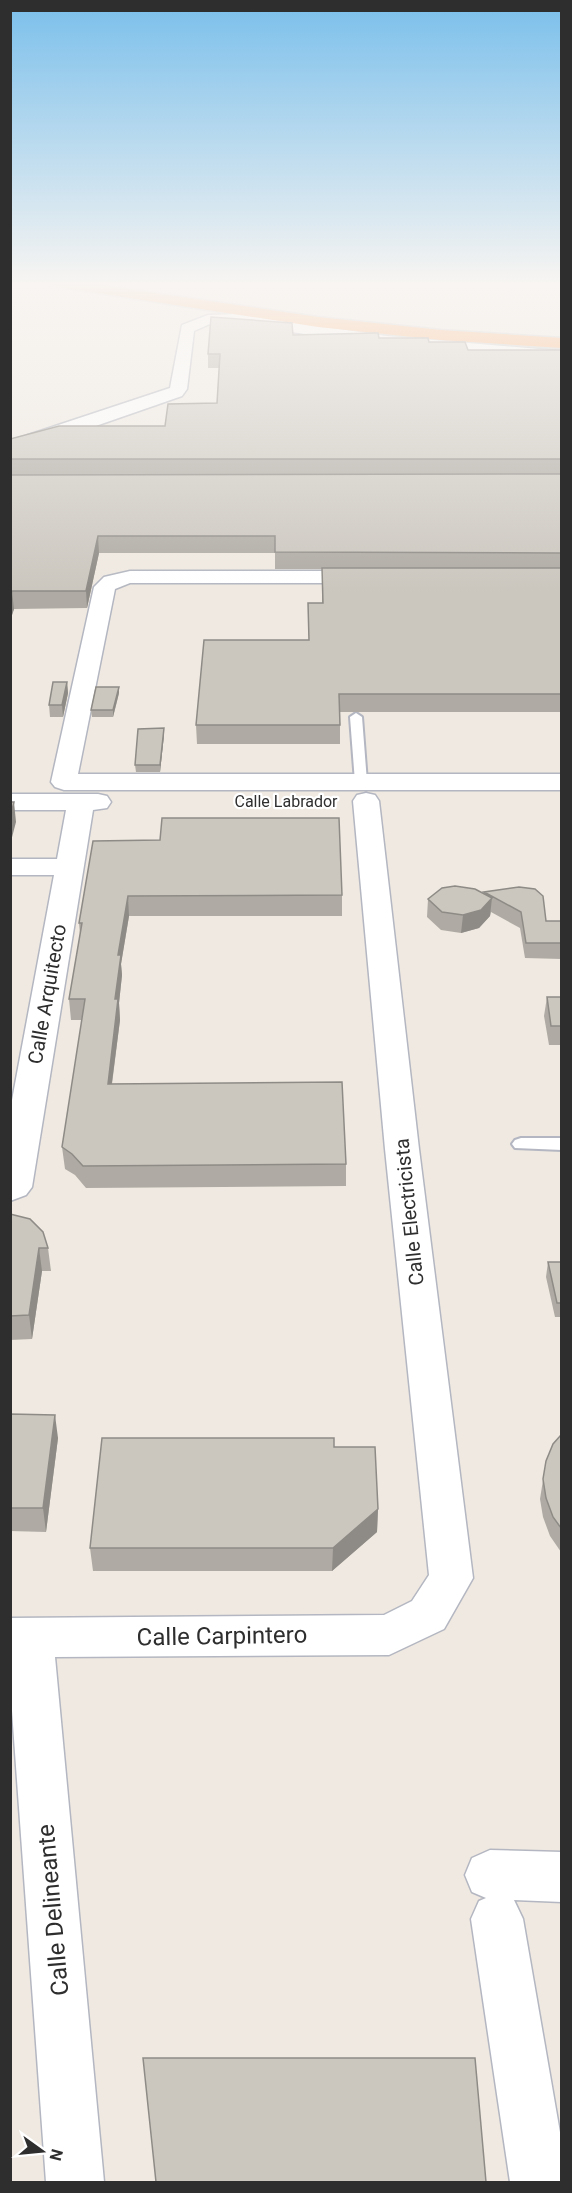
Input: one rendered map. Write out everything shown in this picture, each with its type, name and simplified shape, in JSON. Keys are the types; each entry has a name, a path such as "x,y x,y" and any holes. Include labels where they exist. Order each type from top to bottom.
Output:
{"street":[{"path":"10,447 35,441 151,402 179,389 179,385"},
{"path":"388,577 130,577 111,581 105,587 64,782 364,792 561,782"},
{"name":"Calle Labrador","path":"10,802 81,802 364,792 561,801"},
{"name":"Calle Electricista","path":"364,792 451,1578 428,1615"},
{"name":"Calle Arquitecto","path":"12,1188 81,802"},
{"path":"10,867 69,867"},
{"name":"Calle Carpintero","path":"20,1638 389,1635 428,1615"},
{"name":"Calle Delineante","path":"20,1638 75,2182"},
{"path":"539,2182 494,1897 561,1877"}],"lane":[{"path":"356,717 364,792"},
{"path":"521,1144 561,1144"}],"building":[{"path":"218,385 561,385 561,459 10,459 10,439 59,426 165,426 168,404 217,403"},
{"path":"561,474 561,553 275,552 275,536 98,536 86,591 12,591 10,597 10,475"},
{"path":"322,568 561,568 561,694 339,694 340,725 196,725 204,640 309,640 308,603 323,603"},
{"path":"53,682 67,682 62,705 49,705"},
{"path":"96,687 119,687 113,710 91,710"},
{"path":"164,728 160,765 135,765 138,729"},
{"path":"10,802 14,802 10,817"},
{"path":"162,818 339,818 342,895 128,896 118,955 121,955 115,999 118,999 108,1084 342,1082 346,1164 83,1166 62,1147 85,999 69,999 93,841 160,840"},
{"path":"455,886 475,889 492,898 481,910 463,915 442,912 428,899 442,888"},
{"path":"519,887 535,889 543,896 546,921 561,921 561,943 526,943 521,912 484,892"},
{"path":"547,997 561,997 561,1026 551,1026"},
{"path":"10,1214 30,1219 43,1232 48,1248 39,1248 29,1315 10,1316"},
{"path":"548,1262 561,1262 561,1303 557,1303"},
{"path":"10,1414 55,1415 43,1508 10,1508"},
{"path":"561,1435 561,1528 553,1517 546,1498 543,1479 546,1461 553,1444"},
{"path":"102,1438 334,1438 334,1447 375,1447 378,1509 333,1548 90,1548"},
{"path":"143,2058 475,2058 486,2182 156,2182"}]}
